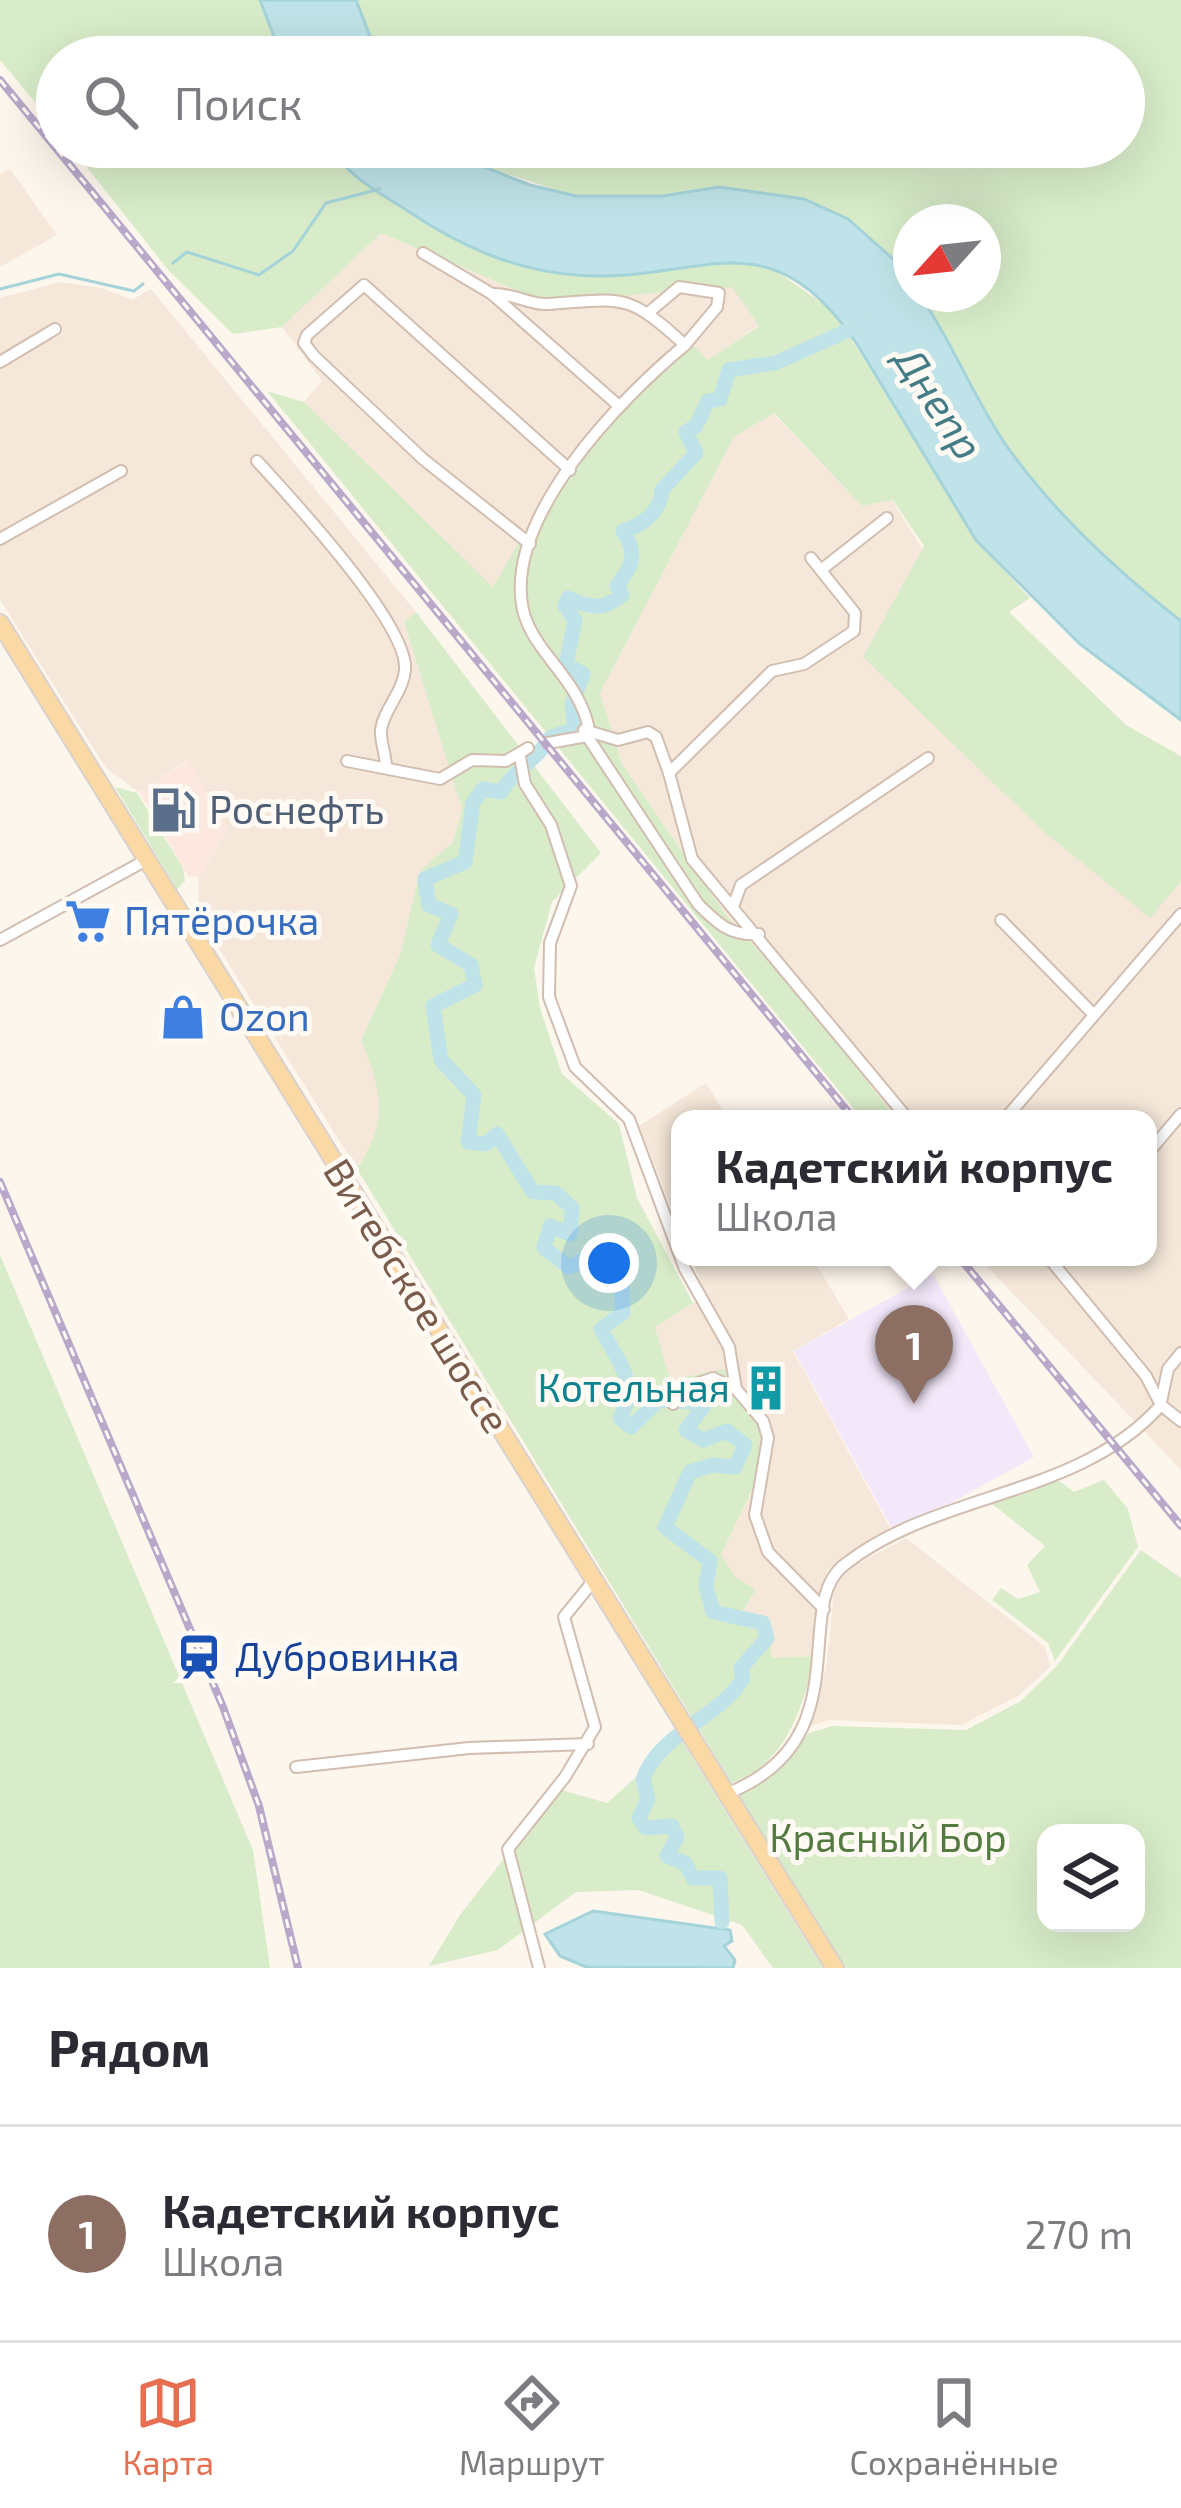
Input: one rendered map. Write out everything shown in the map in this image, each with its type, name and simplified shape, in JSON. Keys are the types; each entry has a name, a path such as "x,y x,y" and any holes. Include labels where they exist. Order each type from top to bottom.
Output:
{"main road":[{"name":"Витебское шоссе","path":"0,623 835,1968"}],"street":[{"path":"423,253 492,294 620,406"},
{"path":"530,544 423,459 314,356 304,343 307,335 364,285 570,470"},
{"path":"648,313 679,287 719,293 717,307 685,345 620,406 550,496 520,567 524,614 583,698 589,730 604,740 648,732 656,737 684,844 901,1110"},
{"path":"492,294 517,293 540,304 633,302 685,345"},
{"path":"0,362 56,329"},
{"path":"256,461 324,533 394,628 406,667 381,730 386,767"},
{"path":"0,539 122,471"},
{"path":"821,570 887,518"},
{"path":"669,773 772,671 804,664 854,631 856,613 811,558"},
{"path":"571,739 589,730"},
{"path":"548,743 586,736 597,746 698,904 722,928 739,935 759,934"},
{"path":"347,761 440,778 472,760 524,752 525,784 551,825 571,886 550,943 550,997 574,1067 629,1119 671,1232"},
{"path":"734,904 741,885 928,758"},
{"path":"0,940 148,859"},
{"path":"1013,1110 1181,914"},
{"path":"1001,920 1094,1015"},
{"path":"1157,1142 1181,1114"},
{"path":"684,1266 729,1347 736,1389"},
{"path":"1060,1266 1146,1376 1160,1405 1181,1421"},
{"path":"726,1794 761,1778 805,1728 816,1696 824,1609 842,1566 903,1533 1117,1448 1160,1405 1168,1369 1181,1353"},
{"path":"673,1404 684,1388 712,1378 736,1389 754,1406 768,1438 755,1515 768,1552 824,1609"},
{"path":"539,1968 508,1849 588,1744 595,1727 564,1617 594,1580"},
{"path":"296,1767 469,1748 588,1744"}],"shaded area":[{"path":"10,169 57,235 0,267 0,175"},
{"path":"381,233 544,302 732,286 759,325 708,361 688,339 544,498 493,588 304,402 322,381 282,327"},
{"path":"60,282 102,288 132,300 151,289 416,612 404,623 462,808 453,842 420,871 400,955 361,1040 380,1086 377,1140 357,1169 198,915 199,877 228,828 187,760 139,792 106,768 0,600 0,298"},
{"path":"773,413 862,506 892,500 1150,917 1181,882 1181,1470 987,1266 1157,1266 1157,1110 889,1110 814,1012 726,915 622,764 600,693 734,437"},
{"path":"188,760 228,828 199,877 188,876 139,792"},
{"path":"706,1083 722,1110 671,1110 671,1206 639,1126"},
{"path":"695,1266 817,1266 849,1319 793,1351 894,1535 827,1570 816,1656 771,1659 743,1612 756,1590 735,1576 721,1555 761,1472 670,1381 655,1327 706,1295"},
{"path":"933,1274 1034,1457 895,1534 794,1351"},
{"path":"906,1538 1045,1647 1050,1667 1018,1696 961,1725 829,1720 810,1726 827,1663 834,1590 844,1571"}],"green space":[{"path":"0,0 260,0 274,36 36,36 36,104 0,60"},
{"path":"356,0 1181,0 1181,621 1087,539 1024,470 994,427 930,312 1001,312 1001,204 893,204 893,259 804,199 719,187 663,196 576,196 488,168 1145,168 1145,36 370,36"},
{"path":"88,168 349,168 359,180 470,248 628,276 709,261 764,263 834,311 976,540 1030,598 1009,612 1126,725 1181,756 1181,882 1150,918 1043,831 863,657 924,546 893,500 862,506 774,413 734,437 600,693 622,764 726,915 814,1012 889,1110 855,1110 267,391 304,402 493,587 544,498 613,405 687,339 708,360 759,326 732,287 544,302 381,233 282,327 233,334 169,271"},
{"path":"416,612 601,853 552,902 534,968 540,1008 562,1074 619,1124 637,1198 693,1303 655,1327 670,1380 724,1369 761,1430 761,1471 721,1555 735,1576 756,1590 743,1611 768,1622 772,1658 816,1656 798,1714 779,1748 751,1774 732,1783 357,1169 374,1136 379,1106 361,1040 400,955 420,871 453,842 462,809 404,622"},
{"path":"115,787 137,793 183,868 185,881 177,889"},
{"path":"0,1255 253,1850 270,1968 0,1968"},
{"path":"1055,1478 1074,1492 1104,1480 1128,1509 1138,1547 1055,1661 1048,1643 992,1600 1001,1588 1018,1599 1040,1592 1027,1565 1045,1546 992,1504"},
{"name":"Красный Бор","path":"1141,1550 1181,1578 1181,1968 841,1968 731,1795 762,1783 809,1733 832,1726 966,1730 1021,1701 1056,1667"},
{"name":"Красный Бор","path":"680,1738 823,1968 773,1968 742,1925 639,1890 576,1892 498,1950 429,1966 460,1915 558,1789 607,1803"}],"water":[{"path":"260,0 356,0 370,36 274,36"},
{"name":"Днепр","path":"348,168 487,168 576,196 663,196 719,187 804,199 848,219 893,259 893,312 930,312 994,427 1024,470 1110,561 1181,621 1181,720 1080,644 976,540 855,341 822,301 790,277 759,266 728,263 620,275 553,272 488,254 375,191"},
{"path":"593,1911 730,1930 732,1941 724,1946 735,1960 733,1968 586,1967 560,1956 545,1934"}],"waterway":[{"path":"173,263 187,252 259,275 293,251 326,203 380,189"},
{"path":"0,289 59,274 134,291 143,284"},
{"path":"722,1922 720,1878 693,1878 685,1863 667,1856 677,1837 672,1826 646,1828 639,1818 648,1799 643,1779 651,1763 732,1693 743,1679 741,1668 767,1638 763,1623 713,1612 706,1586 710,1561 665,1527 690,1472 713,1465 735,1467 745,1445 727,1431 703,1440 686,1430 706,1403 659,1400 631,1427 620,1418 627,1383 601,1329 623,1313 621,1265 599,1254 569,1267 544,1248 550,1226 570,1234 572,1208 556,1193 533,1192 497,1134 486,1144 468,1142 474,1095 441,1060 433,1006 475,985 471,965 438,945 451,914 429,905 425,879 465,862 473,803 483,789 501,792 551,737 575,729 572,704 583,674 566,665 575,620 565,606 568,598 596,606 622,595 617,586 632,553 623,531 649,516 662,490 696,453 686,432 696,426 708,401 720,399 729,370 775,363 863,324"}],"railway":[{"path":"0,80 36,124"},
{"path":"72,168 847,1110"},
{"path":"0,1182 223,1707 259,1806 298,1968"},
{"path":"966,1266 1181,1526"}],"place":[{"name":"Роснефть","path":"173,810"},
{"name":"Пятёрочка","path":"88,921"},
{"name":"Ozon","path":"183,1017"},
{"name":"Котельная","path":"766,1388"},
{"name":"Кадетский корпус","path":"914,1404"},
{"name":"Дубровинка","path":"199,1657"}]}
